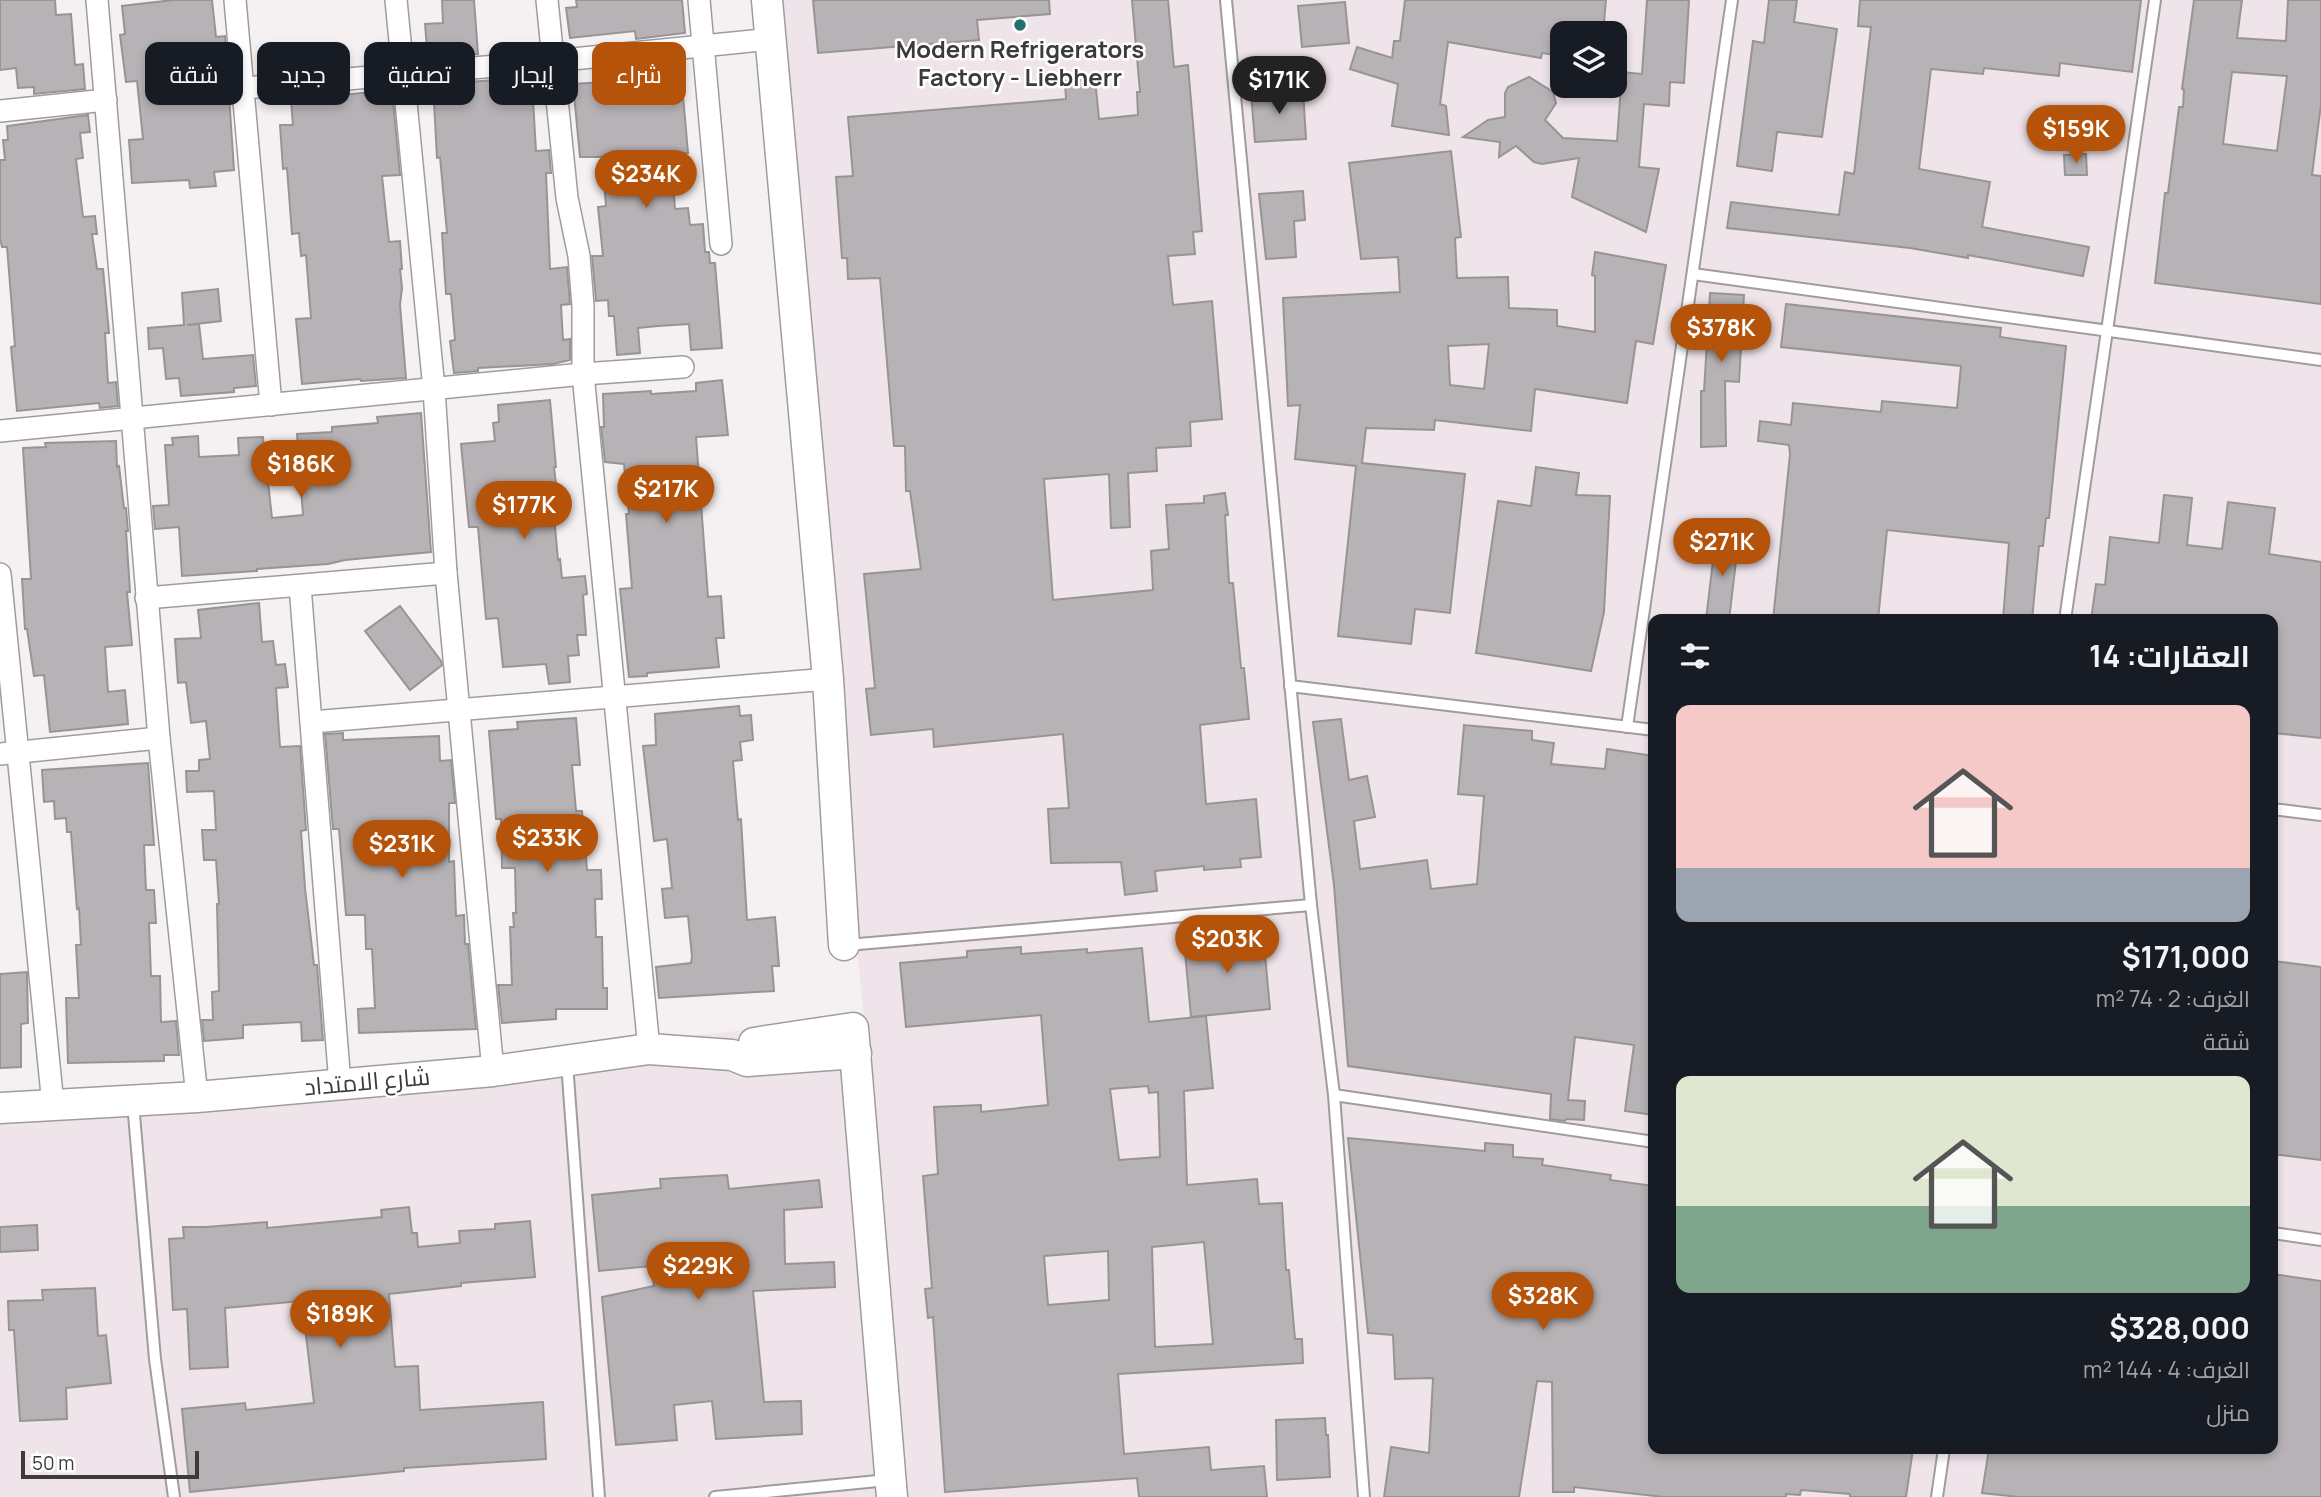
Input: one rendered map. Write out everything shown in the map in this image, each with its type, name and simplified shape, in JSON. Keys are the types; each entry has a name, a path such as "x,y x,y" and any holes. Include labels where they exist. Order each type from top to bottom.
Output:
{"street":[{"path":"97,0 146,598 197,1097"},
{"path":"235,0 271,405"},
{"path":"396,0 399,42"},
{"path":"547,0 551,42"},
{"path":"699,0 722,244"},
{"path":"767,0 828,679 844,945"},
{"path":"578,59 771,39"},
{"path":"244,88 364,77"},
{"path":"0,111 106,100"},
{"path":"405,105 434,389 446,573 494,1071"},
{"path":"557,105 566,198 579,257 583,306 583,373 649,1049"},
{"path":"0,431 583,373 683,367"},
{"path":"146,598 446,573"},
{"path":"0,574 8,754 53,1105"},
{"path":"300,586 340,1084"},
{"path":"312,722 828,679"},
{"path":"8,754 159,738"},
{"name":"شارع الامتداد","path":"0,1108 197,1097 494,1071 649,1049 732,1055 751,1043 855,1040 892,1488"}],"lane":[{"path":"1226,0 1311,905 1334,1095 1364,1497"},
{"path":"1627,727 1732,0"},
{"path":"2066,614 2155,0"},
{"path":"1693,274 2321,360"},
{"path":"1290,686 1648,729"},
{"path":"2278,809 2321,815"},
{"path":"844,945 1311,905"},
{"path":"567,1060 599,1497"},
{"path":"1334,1095 1648,1141"},
{"path":"133,1099 155,1359 174,1497"},
{"path":"2278,1234 2321,1240"},
{"path":"1937,1497 1943,1454"},
{"path":"715,1497 892,1488"}],"shaded area":[{"path":"760,0 2321,0 2321,1497 0,1497 0,1106 864,1018"}],"building":[{"path":"0,0 55,0 56,15 71,14 75,65 83,64 85,89 34,94 34,87 18,88 16,68 0,70"},
{"path":"173,0 212,0 216,37 225,36 225,42 145,42 145,105 230,105 234,170 214,172 216,186 190,188 189,180 132,183 129,140 143,139 137,81 126,82 120,35 125,34 122,6"},
{"path":"442,0 474,0 478,54 475,54 475,42 426,42 425,24 443,23"},
{"path":"576,0 682,0 685,33 636,39 635,31 570,38 566,8 577,7"},
{"path":"813,0 1049,0 1050,14 977,20 979,40 818,53"},
{"path":"1132,0 1168,0 1174,67 1188,65 1202,231 1193,232 1195,254 1168,256 1173,305 1212,301 1222,419 1190,422 1191,446 1156,448 1157,471 1128,473 1130,527 1111,528 1109,474 1044,479 1053,600 1153,590 1151,551 1169,549 1166,505 1204,503 1204,496 1225,493 1229,583 1233,583 1249,719 1200,725 1206,804 1256,799 1261,857 1240,859 1241,867 1204,870 1204,866 1155,871 1157,891 1125,895 1121,862 1051,863 1048,809 1069,808 1063,734 934,747 933,729 871,735 866,689 875,688 864,574 921,569 910,491 906,491 905,446 894,446 880,278 848,279 847,258 842,258 836,177 853,176 848,117 1066,99 1065,81 1095,79 1099,119 1138,115 1137,92 1140,92"},
{"path":"1405,0 1606,0 1604,21 1550,21 1550,54 1542,53 1541,58 1448,42 1440,104 1446,106 1449,135 1392,126 1398,84 1350,69 1357,47 1392,58 1394,41 1400,41"},
{"path":"1647,0 1689,0 1684,83 1670,82 1669,106 1644,104 1639,167 1659,169 1646,232 1572,197 1579,158 1542,164 1534,162 1516,146 1499,157 1500,142 1463,137 1488,120 1505,117 1505,93 1508,87 1529,77 1550,90 1550,98 1555,98 1556,103 1545,120 1563,138 1617,141 1620,98 1627,98 1627,72 1642,74"},
{"path":"1769,0 1797,0 1794,22 1837,29 1822,137 1777,132 1772,171 1737,166 1753,41 1764,43"},
{"path":"1860,0 2141,0 2132,72 2060,63 2059,76 1984,68 1983,74 1931,69 1919,169 1990,182 1982,227 2089,247 2083,276 1968,255 1968,258 1910,248 1727,228 1731,202 1839,215 1845,172 1854,174 1871,27 1858,26"},
{"path":"2194,0 2242,0 2237,38 2286,41 2288,0 2321,0 2321,104 2312,175 2321,176 2321,304 2155,283 2165,193 2168,193 2179,107 2183,107 2182,89","holes":["2232,72 2287,76 2277,151 2223,144"]},
{"path":"1345,2 1349,43 1302,47 1298,6"},
{"path":"489,80 489,105 533,105 536,151 549,150 551,173 546,173 550,269 567,267 570,304 561,305 563,340 570,339 570,360 553,364 478,368 478,371 454,373 450,341 455,340 451,294 446,294 442,233 447,233 440,157 437,158 434,105 475,105 475,82"},
{"path":"592,83 592,105 684,105 688,153 679,153 679,158 671,158 675,209 688,208 690,225 703,224 705,252 709,252 710,263 715,263 722,348 691,350 689,324 658,326 638,328 640,353 617,355 614,316 609,316 608,300 596,301 592,256 603,256 598,207 606,206 602,157 580,157 575,105 578,105 578,84"},
{"path":"1303,90 1306,139 1255,142 1251,93"},
{"path":"364,93 364,105 393,105 400,175 382,176 389,242 400,241 400,305 406,378 302,384 296,319 311,318 306,255 301,256 299,233 292,234 287,168 283,169 280,125 293,125 291,105 350,105 350,94"},
{"path":"2066,111 2089,111 2090,133 2067,134"},
{"path":"88,115 90,132 80,133 83,158 76,159 83,217 95,216 97,234 92,234 97,269 103,269 109,333 105,333 108,383 116,382 118,406 100,408 99,403 17,411 7,247 2,247 0,239 0,160 5,160 3,140 8,140 7,126"},
{"path":"1451,151 1461,237 1455,238 1457,278 1508,277 1509,308 1557,310 1557,326 1595,332 1595,276 1592,275 1595,252 1666,265 1653,344 1636,341 1627,403 1535,389 1531,431 1435,420 1434,430 1366,428 1362,463 1465,474 1450,613 1415,609 1411,644 1338,636 1356,466 1295,459 1300,405 1288,406 1283,298 1400,292 1398,257 1361,259 1349,163","holes":["1489,344 1484,389 1450,385 1448,346"]},
{"path":"2086,154 2087,175 2065,175 2064,155"},
{"path":"1303,191 1305,220 1294,221 1296,257 1266,259 1259,194"},
{"path":"218,289 221,321 187,325 199,324 203,359 253,355 256,386 234,388 234,392 181,396 179,378 166,379 163,348 149,349 148,328 184,325 182,293"},
{"path":"1710,293 1744,295 1739,382 1725,381 1726,446 1701,447 1701,391 1704,391"},
{"path":"1786,304 2001,328 2000,337 2066,346 2049,518 2046,518 2043,546 2039,546 2033,614 2003,614 2009,543 1887,530 1879,614 1774,614 1790,454 1789,445 1758,441 1760,421 1791,425 1793,403 1881,412 1882,401 1957,408 1961,366 1781,347"},
{"path":"722,380 728,435 696,437 708,597 721,596 724,638 716,638 719,667 629,677 620,589 632,588 626,514 629,514 624,464 605,462 601,427 604,427 603,394 696,391 696,383"},
{"path":"550,400 558,501 555,501 554,516 558,560 560,559 562,578 585,576 587,594 583,595 586,635 577,635 579,655 568,656 570,682 549,684 546,664 503,667 498,618 486,619 478,527 469,527 461,444 495,441 493,423 499,422 498,405"},
{"path":"421,413 431,552 257,571 182,576 179,527 155,529 153,506 169,505 165,445 173,445 172,438 198,436 199,457 239,455 238,438 263,437 272,518 303,515 297,434 332,432 332,427 378,423 377,417"},
{"path":"116,441 117,467 119,466 128,531 130,592 127,592 132,645 105,647 108,692 125,690 128,724 50,732 44,675 34,676 25,629 22,579 31,579 23,448 46,447 45,443"},
{"path":"1536,467 1579,473 1576,495 1610,496 1604,612 1591,671 1476,653 1498,501 1531,506"},
{"path":"2164,495 2192,498 2187,545 2222,549 2228,502 2275,508 2269,554 2321,562 2321,738 2278,734 2278,614 2092,614 2096,584 2105,585 2110,537 2159,543"},
{"path":"1716,535 1739,536 1730,614 1707,614"},
{"path":"259,603 262,642 273,641 276,665 285,664 288,687 276,688 280,747 300,746 306,830 301,831 305,888 314,965 317,965 323,1040 302,1041 301,1022 243,1025 243,1038 204,1041 202,1020 213,1020 212,992 219,991 216,860 204,860 202,830 216,830 214,791 187,792 186,771 199,771 199,760 210,759 206,721 191,723 186,682 178,683 175,639 201,638 198,610"},
{"path":"400,606 442,665 410,690 365,631"},
{"path":"739,706 740,716 751,715 753,740 740,742 742,760 733,761 738,820 741,819 747,920 775,917 779,966 772,966 774,991 659,998 656,967 691,963 692,957 688,916 665,918 662,889 672,888 667,839 654,841 643,746 656,745 655,714"},
{"path":"576,718 580,765 572,765 576,811 582,811 587,870 601,870 602,899 595,899 596,937 602,937 603,988 607,988 607,1009 556,1009 556,1019 502,1023 498,985 512,985 510,927 514,927 513,913 516,913 515,868 502,868 501,819 496,819 489,731 518,729 517,722"},
{"path":"1341,719 1349,780 1367,776 1375,817 1354,821 1360,869 1427,860 1431,889 1477,884 1484,796 1458,794 1464,725 1532,731 1532,740 1554,743 1551,764 1605,769 1607,749 1648,755 1648,1114 1625,1111 1634,1045 1575,1037 1568,1100 1585,1101 1584,1120 1550,1119 1551,1094 1348,1066 1334,885 1313,722"},
{"path":"343,733 343,740 439,736 440,761 451,760 455,803 449,803 449,862 454,861 456,916 464,915 476,1029 359,1033 358,1009 375,1008 372,949 366,949 365,915 346,915 339,829 333,829 325,734"},
{"path":"148,763 154,845 144,845 146,890 154,890 156,923 149,923 151,976 160,976 161,1022 176,1021 179,1055 164,1055 164,1061 68,1063 66,998 79,998 76,945 81,945 79,908 77,909 71,832 67,832 66,818 55,819 54,801 44,802 42,770"},
{"path":"1263,933 1270,1009 1191,1017 1184,941"},
{"path":"1021,947 1021,954 1087,949 1087,953 1142,948 1149,1022 1206,1016 1213,1088 1184,1091 1187,1185 1257,1179 1259,1204 1282,1203 1286,1270 1289,1270 1295,1339 1302,1339 1303,1363 1118,1374 1124,1454 1209,1447 1211,1470 1264,1466 1267,1497 1139,1497 1137,1478 945,1492 933,1317 928,1318 925,1289 932,1288 923,1176 938,1174 934,1107 981,1105 981,1112 1048,1105 1041,1015 906,1027 900,963 967,957 967,951","holes":["1148,1086 1149,1093 1158,1092 1160,1157 1119,1160 1110,1089","1204,1242 1213,1344 1155,1347 1152,1247","1108,1251 1109,1300 1048,1305 1044,1256"]},
{"path":"2278,962 2321,967 2321,1160 2278,1155"},
{"path":"27,972 28,1023 21,1024 21,1067 0,1068 0,974"},
{"path":"1348,1138 1485,1151 1485,1143 1513,1145 1513,1157 1543,1159 1542,1165 1611,1175 1610,1180 1648,1185 1648,1454 1912,1454 1906,1497 1850,1497 1850,1494 1801,1490 1800,1495 1786,1494 1786,1497 1664,1497 1574,1487 1574,1492 1553,1492 1552,1382 1537,1381 1519,1497 1384,1497 1391,1447 1429,1453 1433,1378 1395,1379 1393,1335 1368,1333"},
{"path":"727,1175 729,1189 819,1180 822,1207 784,1210 785,1264 834,1262 835,1287 753,1291 764,1402 801,1401 802,1434 716,1439 712,1401 674,1405 677,1440 616,1445 602,1297 654,1286 651,1266 599,1271 592,1195 661,1188 660,1179"},
{"path":"409,1207 412,1233 417,1233 418,1247 460,1243 459,1231 495,1229 495,1224 530,1221 535,1277 461,1283 461,1286 389,1294 395,1367 418,1366 420,1410 543,1402 546,1459 404,1468 404,1471 190,1492 182,1409 245,1403 246,1410 314,1403 302,1301 225,1308 228,1367 190,1369 187,1309 173,1310 169,1239 184,1238 183,1227 267,1222 267,1228 382,1217 381,1210"},
{"path":"37,1225 38,1250 0,1252 0,1227"},
{"path":"2278,1275 2321,1281 2321,1497 2019,1497 1982,1493 1988,1454 2278,1454"},
{"path":"95,1288 98,1336 106,1335 111,1383 66,1388 67,1419 20,1421 14,1330 9,1330 8,1301 43,1300 42,1290"},
{"path":"1325,1418 1330,1477 1277,1480 1276,1420"}],"place":[{"name":"Modern Refrigerators Factory - Liebherr","path":"1020,25"}]}
